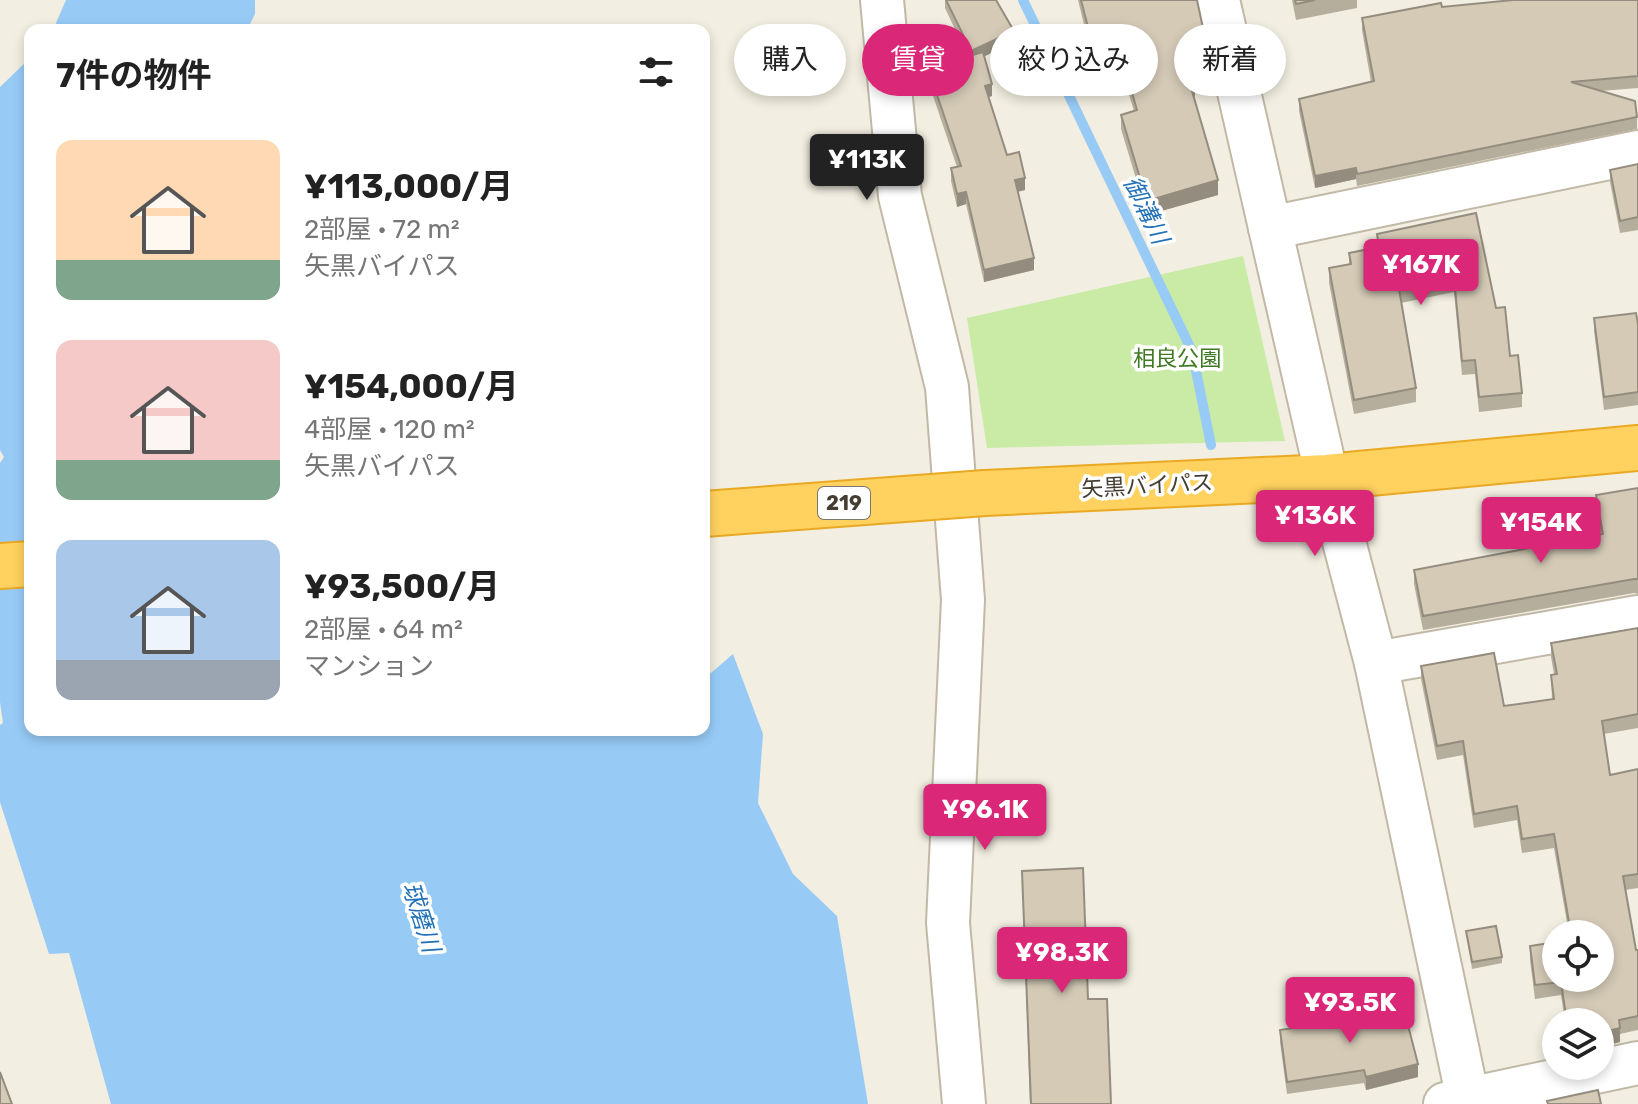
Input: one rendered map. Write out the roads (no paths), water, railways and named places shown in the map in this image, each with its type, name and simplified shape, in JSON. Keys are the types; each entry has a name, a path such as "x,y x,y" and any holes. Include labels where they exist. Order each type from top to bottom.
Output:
{"highway":[{"name":"矢黒バイパス","path":"710,514 985,493 1327,477 1638,448"},
{"path":"0,566 24,564"}],"street":[{"path":"882,0 900,196 947,387 954,478 963,600 948,923 964,1104"},
{"path":"1218,0 1327,477 1376,663 1460,1102 1638,1063"},
{"path":"1270,228 1638,152"},
{"path":"1376,663 1638,617"}],"water":[{"path":"66,0 255,0 255,14 250,24 56,24"},
{"name":"球磨川","path":"24,64 24,736 710,736 710,674 733,654 763,734 758,803 793,874 837,916 868,1104 111,1104 69,953 49,954 0,802 0,725 3,723 0,702 0,463 4,457 0,450 0,87"}],"waterway":[{"name":"御溝川","path":"1023,0 1192,351 1211,445"}],"park label":[{"name":"相良公園","path":"1177,358"}]}
